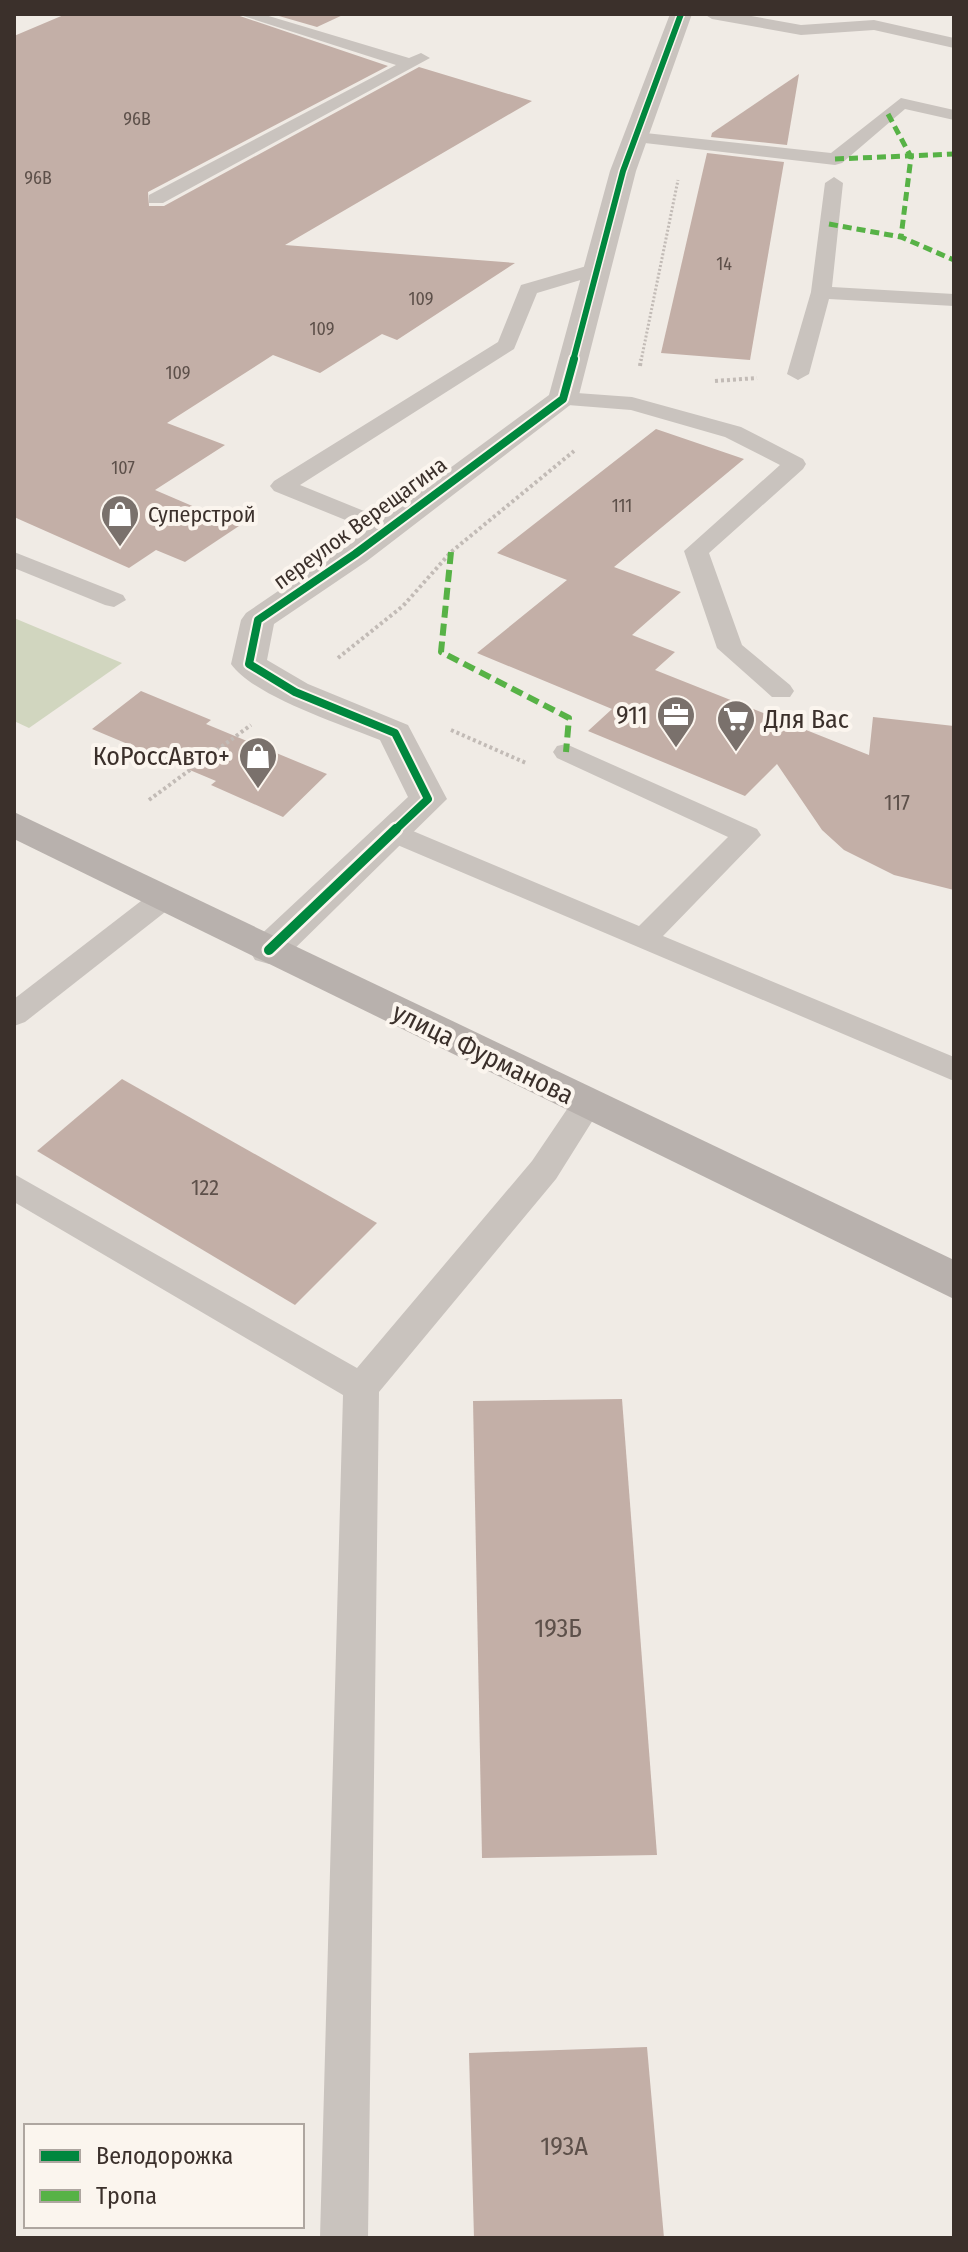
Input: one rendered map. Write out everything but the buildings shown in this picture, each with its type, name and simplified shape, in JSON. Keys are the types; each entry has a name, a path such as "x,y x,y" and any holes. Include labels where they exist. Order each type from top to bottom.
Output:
{"main road":[{"name":"улица Фурманова","path":"14,824 954,1281"}],"street":[{"path":"563,399 636,137 681,14"},
{"name":"переулок Верещагина","path":"269,950 428,799 395,733 295,692 249,664 258,620 388,529 563,399"}],"lane":[{"path":"245,14 411,64"},
{"path":"712,14 801,30 874,25 954,43"},
{"path":"874,25 889,14"},
{"path":"156,199 428,54"},
{"path":"636,137 835,159 901,103 954,115"},
{"path":"798,374 821,292 834,183"},
{"path":"388,529 282,486 507,345 528,289 597,269"},
{"path":"821,292 954,300"},
{"path":"563,399 632,404 733,432 795,464 696,551 730,648 781,691"},
{"path":"14,559 114,600"},
{"path":"566,752 747,835 643,939"},
{"path":"391,832 954,1070"},
{"path":"14,1015 164,898"},
{"path":"344,2238 361,1388 544,1170 587,1104"},
{"path":"14,1186 361,1388"}],"path":[{"path":"149,800 295,692 403,606 451,552 632,404 678,179"},
{"path":"449,729 535,767"}],"green space":[{"path":"14,618 122,663 29,728 14,721"}],"marked path":[{"path":"888,114 911,157 901,237 954,260"},
{"path":"835,159 954,154"},
{"path":"829,224 901,237"},
{"path":"451,552 441,652 569,718 566,752"}],"cycle path":[{"path":"269,950 428,799 395,733 295,692 249,664 258,620 355,554 563,399 623,171 681,14"}],"place":[{"name":"Суперстрой","path":"120,548"},
{"name":"911","path":"676,749"},
{"name":"Для Вас","path":"736,753"},
{"name":"КоРоссАвто+","path":"258,790"}]}
